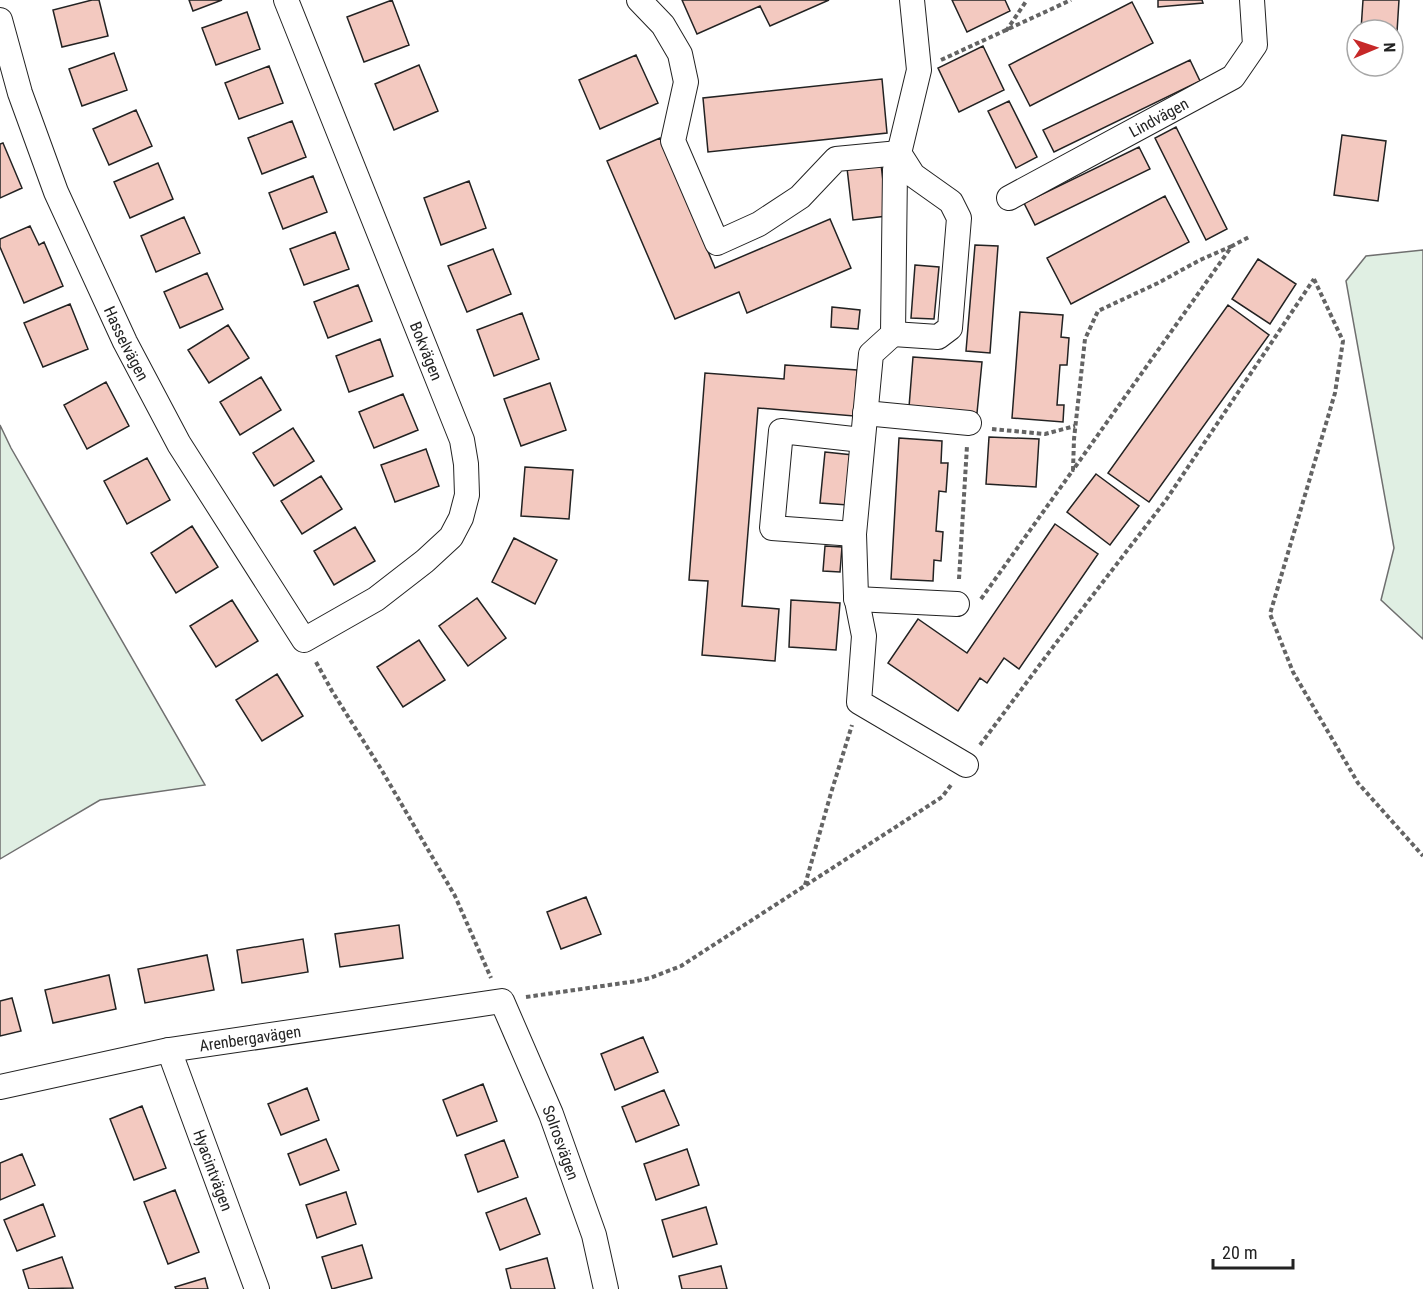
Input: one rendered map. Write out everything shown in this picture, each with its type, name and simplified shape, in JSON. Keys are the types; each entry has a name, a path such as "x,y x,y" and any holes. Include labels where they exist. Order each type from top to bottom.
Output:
{"street":[{"name":"Bokvägen","path":"286,0 462,440 466,464 467,495 461,518 451,537 425,561 376,599 304,640"},
{"path":"639,0 663,25 680,54 686,82 673,141 717,243 759,224 800,196 836,159 899,153"},
{"path":"893,334 895,170 919,70 912,0"},
{"name":"Lindvägen","path":"1009,198 1233,78 1255,45 1252,0"},
{"name":"Hasselvägen","path":"0,20 20,93 56,192 125,342 180,444 304,640"},
{"path":"899,153 913,175 951,202 959,218 950,328 938,337 893,334 871,354 854,534 856,599 864,636 859,702 966,765"},
{"path":"865,413 969,423"},
{"path":"854,534 772,528 781,431 862,440"},
{"path":"856,599 967,605"},
{"name":"Arenbergavägen","path":"0,1087 169,1050 502,1000"},
{"name":"Solrosvägen","path":"502,1000 555,1125 594,1235 606,1289"},
{"name":"Hyacintvägen","path":"169,1050 257,1289"}],"path":[{"path":"1006,31 1027,0"},
{"path":"919,70 1071,0"},
{"path":"1073,470 1075,426 1085,339 1098,311 1249,237"},
{"path":"967,605 1073,470 1232,246"},
{"path":"304,640 455,896 502,1000 637,981 660,974 681,966 942,796 1166,500 1314,279 1343,341 1335,393 1270,614 1293,672 1358,783 1423,856"},
{"path":"967,605 969,423 993,430 1045,434 1075,426"},
{"path":"805,887 859,702"}],"green space":[{"path":"1423,250 1423,639 1381,600 1394,548 1346,281 1366,256"},
{"path":"0,425 11,448 205,785 100,800 0,859"}],"building":[{"path":"99,0 108,36 62,47 53,10"},
{"path":"189,0 222,0 193,11"},
{"path":"392,0 409,45 364,62 347,17"},
{"path":"682,0 829,0 770,26 760,6 697,34"},
{"path":"952,0 1005,0 1010,11 967,32"},
{"path":"1158,0 1202,0 1203,3 1158,7"},
{"path":"1363,0 1399,0 1398,18 1362,18"},
{"path":"1132,2 1153,43 1030,106 1009,65"},
{"path":"247,12 260,49 216,65 202,28"},
{"path":"983,46 1004,90 959,112 938,68"},
{"path":"114,53 127,90 82,106 69,69"},
{"path":"636,55 658,103 600,129 579,80"},
{"path":"1190,60 1200,81 1054,152 1043,130"},
{"path":"419,65 438,111 394,130 375,84"},
{"path":"269,66 283,103 239,119 225,83"},
{"path":"882,79 887,133 708,152 703,98"},
{"path":"1009,101 1037,157 1016,168 988,111"},
{"path":"136,110 152,146 109,165 93,129"},
{"path":"292,121 306,157 262,174 248,138"},
{"path":"1176,127 1227,229 1206,240 1155,138"},
{"path":"1342,135 1386,141 1378,201 1334,195"},
{"path":"660,138 715,268 830,219 851,268 747,313 739,292 675,319 607,161"},
{"path":"3,143 22,188 0,198 0,144"},
{"path":"1139,147 1150,169 1035,225 1024,203"},
{"path":"158,163 173,199 130,218 114,182"},
{"path":"881,164 887,216 853,220 847,168"},
{"path":"313,176 327,212 283,229 269,193"},
{"path":"469,181 486,228 441,245 424,198"},
{"path":"1165,196 1189,242 1071,304 1047,258"},
{"path":"184,217 200,253 156,272 141,236"},
{"path":"30,226 39,245 44,242 63,286 24,303 0,247 0,239"},
{"path":"335,232 349,269 304,285 290,249"},
{"path":"975,245 998,246 990,353 966,351"},
{"path":"493,249 511,294 467,312 448,266"},
{"path":"1258,259 1296,284 1270,324 1232,299"},
{"path":"915,265 939,267 934,319 911,318"},
{"path":"207,273 223,309 180,328 164,292"},
{"path":"358,285 372,321 328,338 314,302"},
{"path":"70,304 88,349 43,367 24,323"},
{"path":"1228,305 1269,335 1149,502 1108,473"},
{"path":"832,307 860,310 858,329 831,327"},
{"path":"1020,312 1063,315 1061,337 1069,338 1067,365 1060,365 1057,405 1064,405 1063,422 1012,418"},
{"path":"522,313 539,359 494,376 477,330"},
{"path":"228,325 249,358 209,383 188,350"},
{"path":"380,339 393,376 349,392 336,356"},
{"path":"913,357 982,362 977,413 909,407"},
{"path":"785,365 857,370 854,416 758,408 742,606 779,609 775,661 702,655 708,581 689,580 705,373 784,379"},
{"path":"261,377 281,410 240,435 220,402"},
{"path":"106,382 129,426 87,449 64,405"},
{"path":"550,383 566,430 521,446 504,399"},
{"path":"403,394 418,430 374,448 359,412"},
{"path":"293,428 314,461 274,486 253,453"},
{"path":"989,437 1039,439 1036,487 986,484"},
{"path":"899,438 942,441 941,463 948,463 946,492 939,491 936,531 943,532 941,561 934,560 933,581 891,579"},
{"path":"426,449 439,486 395,502 381,465"},
{"path":"825,452 853,455 848,505 820,503"},
{"path":"147,458 170,500 127,524 104,481"},
{"path":"525,467 573,470 569,519 521,516"},
{"path":"1096,474 1139,506 1110,545 1067,512"},
{"path":"321,476 342,509 302,534 281,501"},
{"path":"1055,524 1098,554 1019,669 1004,658 987,683 980,678 958,711 888,663 918,619 967,653"},
{"path":"192,526 218,567 176,593 151,553"},
{"path":"355,527 375,561 334,585 314,551"},
{"path":"514,538 557,560 535,604 492,582"},
{"path":"825,546 842,547 840,572 823,571"},
{"path":"477,598 506,638 468,666 439,626"},
{"path":"232,600 258,641 216,667 190,626"},
{"path":"791,600 840,603 836,650 789,647"},
{"path":"419,640 445,680 403,707 377,667"},
{"path":"277,674 303,716 262,741 236,700"},
{"path":"586,897 601,934 561,949 547,912"},
{"path":"399,925 403,958 340,967 335,934"},
{"path":"303,939 308,972 242,983 237,950"},
{"path":"207,955 214,990 145,1003 138,969"},
{"path":"109,975 116,1009 53,1023 45,990"},
{"path":"12,998 21,1031 0,1036 0,1001"},
{"path":"643,1037 658,1072 615,1090 601,1054"},
{"path":"483,1084 497,1121 457,1136 443,1100"},
{"path":"307,1088 319,1120 281,1135 268,1104"},
{"path":"664,1090 679,1125 636,1142 622,1107"},
{"path":"142,1106 166,1168 134,1180 110,1119"},
{"path":"326,1139 339,1170 300,1185 288,1154"},
{"path":"504,1140 518,1177 478,1192 465,1155"},
{"path":"687,1149 699,1185 656,1200 644,1164"},
{"path":"22,1154 35,1185 0,1200 0,1163"},
{"path":"175,1190 199,1252 168,1264 144,1202"},
{"path":"346,1192 356,1224 317,1238 306,1205"},
{"path":"526,1198 540,1234 500,1250 486,1213"},
{"path":"43,1204 55,1236 17,1251 4,1220"},
{"path":"706,1207 717,1244 673,1257 662,1220"},
{"path":"362,1245 372,1278 332,1289 322,1257"},
{"path":"62,1257 73,1288 29,1289 23,1270"},
{"path":"547,1258 555,1289 511,1289 506,1269"},
{"path":"721,1266 727,1289 682,1289 679,1276"},
{"path":"205,1278 208,1289 176,1289 175,1287"}]}
